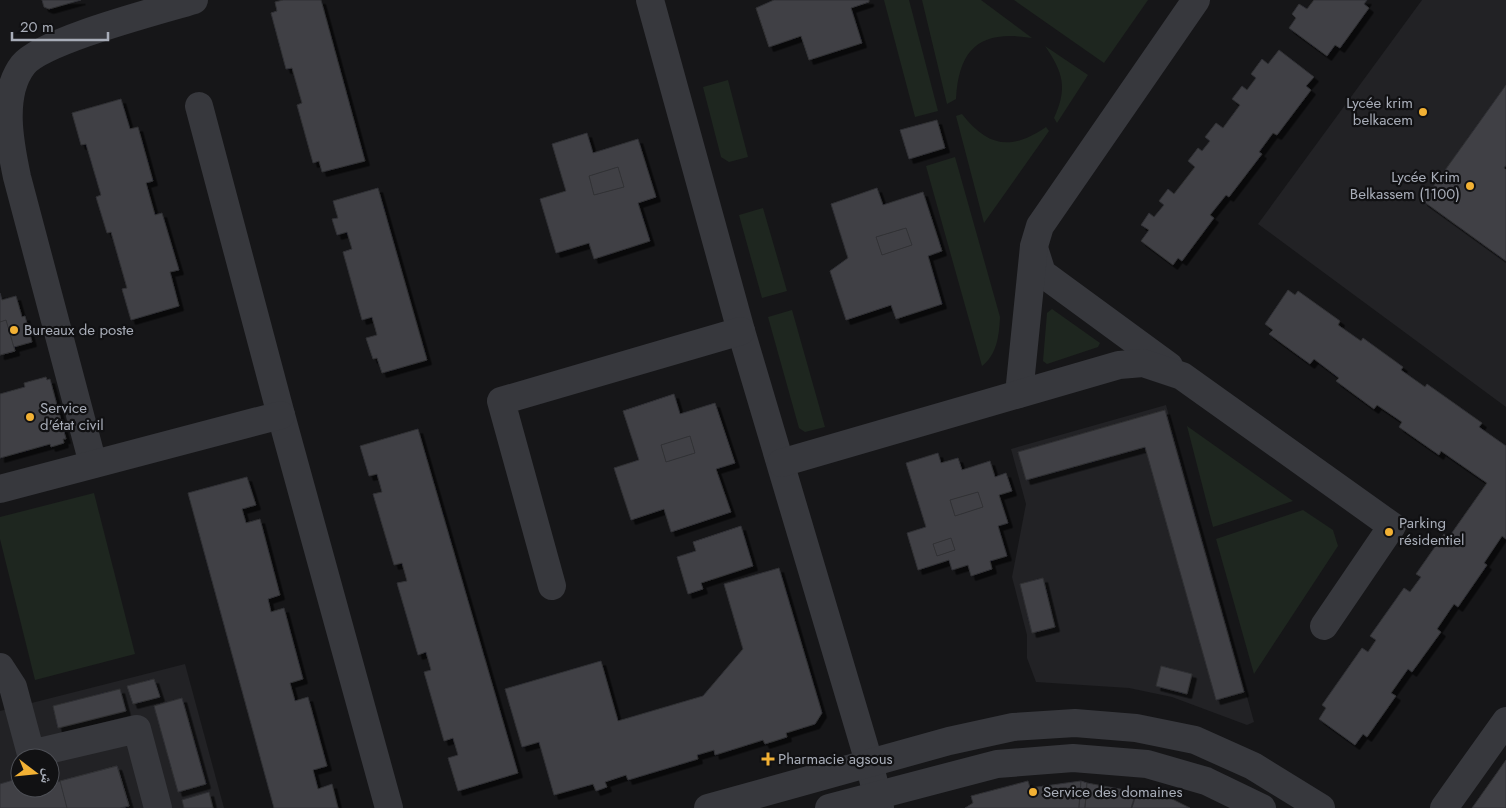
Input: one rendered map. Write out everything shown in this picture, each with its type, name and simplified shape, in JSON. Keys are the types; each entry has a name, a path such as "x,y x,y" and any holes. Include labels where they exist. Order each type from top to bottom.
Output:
{"street":[{"path":"93,464 17,177 10,136 11,97 14,82 23,65 48,47 194,0"},
{"path":"650,0 741,331 869,762 878,801"},
{"path":"1018,394 1034,246 1040,226 1196,0"},
{"path":"200,106 281,415 389,808"},
{"path":"1034,246 1042,273 1392,526 1324,626"},
{"path":"552,586 501,401 741,331"},
{"path":"781,463 1119,365 1143,363 1182,376"},
{"path":"0,489 281,415"},
{"path":"0,667 13,687 31,754 137,729 158,808"},
{"path":"1444,808 1506,721"},
{"path":"708,808 869,762 1014,726 1075,723 1136,728 1195,740 1253,766 1321,808"},
{"path":"829,808 878,801 997,764 1073,758 1147,764 1206,781 1262,808"}],"shaded area":[{"path":"884,0 909,0 938,111 915,117"},
{"path":"922,0 981,0 1032,38 999,37 986,40 976,46 962,66 956,99 947,104"},
{"path":"1014,0 1148,0 1104,63"},
{"name":"Lycée krim belkacem","path":"1422,0 1506,0 1506,407 1258,224"},
{"path":"1045,46 1088,75 1057,123 1054,118 1061,98 1062,80 1056,64"},
{"path":"728,80 748,157 729,162 721,157 703,87"},
{"path":"962,114 981,133 1001,142 1022,140 1046,127 1049,131 984,223 956,116"},
{"path":"955,157 1000,317 998,338 994,350 982,366 926,166"},
{"path":"763,208 787,291 762,298 739,215"},
{"path":"1052,309 1100,343 1098,347 1047,364 1043,361 1047,313"},
{"path":"792,310 825,427 805,432 799,428 768,317"},
{"path":"1166,405 1254,722 1247,725 1172,697 1129,688 1036,682 1027,658 1027,635 1012,577 1026,504 1011,449"},
{"path":"1187,426 1293,501 1213,527"},
{"path":"94,493 135,654 35,680 0,539 0,517"},
{"path":"1303,510 1333,530 1338,546 1254,674 1216,539"},
{"path":"185,664 224,808 0,808 0,711"}],"building":[{"path":"42,0 81,0 49,9 44,7"},
{"path":"283,0 321,0 365,161 322,172 319,161 313,163 297,105 302,103 292,68 286,69 271,13 277,11 275,2"},
{"path":"774,0 869,0 869,2 851,8 862,43 809,60 801,36 769,47 756,8"},
{"path":"1314,0 1367,0 1364,4 1369,8 1340,48 1335,45 1327,56 1289,28 1296,18 1292,14 1299,4 1307,9"},
{"path":"1279,50 1314,77 1306,86 1311,90 1277,135 1273,133 1259,152 1262,154 1229,197 1226,195 1210,215 1214,218 1182,261 1178,258 1173,265 1141,241 1149,230 1141,225 1149,213 1154,217 1164,205 1159,201 1168,189 1174,194 1195,167 1188,161 1198,148 1202,151 1210,141 1205,137 1216,123 1223,128 1240,105 1232,99 1242,86 1247,90 1256,78 1251,74 1262,59 1268,64"},
{"name":"Lycée Krim Belkassem (1100)","path":"1506,85 1506,165 1504,168 1506,170 1506,261 1423,201"},
{"path":"121,99 130,129 138,127 153,181 146,183 155,215 162,213 179,270 170,272 179,306 131,320 122,289 127,288 111,232 107,233 96,197 101,195 86,144 81,145 72,113"},
{"path":"937,120 945,148 909,159 900,130"},
{"path":"587,133 593,153 638,139 656,197 638,203 650,241 594,259 589,243 556,253 540,199 566,191 552,144"},
{"path":"618,167 624,187 594,195 589,176"},
{"path":"378,188 427,360 382,373 377,358 373,359 366,338 377,335 372,317 362,320 343,252 352,249 347,232 337,235 332,219 338,218 333,201"},
{"path":"877,188 883,205 923,192 942,251 928,256 942,304 896,319 891,305 846,320 830,271 848,258 831,204"},
{"path":"906,228 912,245 882,255 876,237"},
{"path":"1288,290 1295,295 1298,291 1340,321 1338,325 1361,341 1363,338 1403,367 1401,370 1425,387 1427,384 1482,423 1479,427 1506,446 1506,539 1502,536 1484,563 1487,565 1458,607 1454,604 1437,629 1441,632 1412,672 1408,669 1391,693 1396,696 1367,737 1363,734 1355,745 1319,719 1326,708 1322,705 1362,648 1368,652 1376,640 1370,636 1404,588 1410,592 1421,577 1416,574 1444,534 1449,537 1487,483 1441,451 1439,455 1399,427 1402,422 1377,405 1374,409 1336,381 1339,378 1314,359 1310,364 1269,334 1273,330 1265,324"},
{"name":"Bureaux de poste","path":"0,293 2,300 16,296 22,317 25,316 32,342 14,347 15,351 0,355"},
{"path":"6,320 15,351 0,355 0,322"},
{"name":"Service d'état civil","path":"46,377 47,380 50,379 66,439 63,439 64,443 51,447 50,444 0,458 0,394 25,387 24,383"},
{"path":"674,394 680,414 715,403 735,463 716,469 731,512 671,532 664,509 631,520 614,468 639,460 623,411"},
{"path":"1165,410 1244,692 1216,700 1145,447 1026,480 1018,452"},
{"path":"418,429 518,773 458,791 448,758 458,755 453,738 444,741 424,672 431,670 426,652 418,655 397,583 407,581 402,563 394,565 373,494 382,492 377,474 369,476 360,446"},
{"path":"690,436 695,453 666,462 661,445"},
{"path":"938,453 941,463 958,458 962,470 990,461 995,477 1006,473 1012,491 999,495 1008,523 998,526 1007,556 990,561 992,569 971,576 968,565 952,570 949,560 918,570 907,533 926,527 906,463"},
{"path":"247,477 256,505 242,509 246,523 260,519 280,595 268,599 271,612 284,608 303,679 290,683 295,701 308,697 327,766 313,770 318,789 332,784 338,808 274,808 188,493"},
{"path":"978,492 983,507 955,516 950,500"},
{"path":"741,526 753,566 701,583 703,589 688,594 677,557 696,551 693,542"},
{"path":"951,538 955,550 937,556 933,544"},
{"path":"779,568 822,713 815,724 786,733 787,737 765,744 763,740 715,755 714,750 697,755 698,759 628,780 626,775 605,782 607,787 596,791 593,784 554,795 539,742 522,747 505,689 601,661 618,721 703,696 743,649 724,584"},
{"path":"1043,578 1055,627 1032,633 1020,584"},
{"path":"1161,666 1192,674 1187,694 1156,686"},
{"path":"154,679 160,697 133,704 127,686"},
{"path":"120,689 126,711 58,728 53,706"},
{"path":"182,698 206,784 178,792 154,706"},
{"path":"1506,760 1506,808 1472,808"},
{"path":"117,766 129,806 120,808 0,808 0,798 10,795 10,798 60,798 60,781"},
{"path":"117,766 129,806 120,808 0,808 0,784 10,781 10,798 60,798 60,781"},
{"path":"117,766 129,806 120,808 67,808 60,781"},
{"name":"Service des domaines","path":"1028,781 1030,788 1081,781 1079,808 965,808 973,803 971,796"},
{"path":"1081,781 1087,783 1085,808 1079,808"},
{"path":"1087,783 1136,792 1131,808 1085,808"},
{"path":"209,792 213,808 184,808 182,800"},
{"path":"1135,798 1172,799 1190,808 1132,808"}],"place":[{"name":"Lycée krim belkacem","path":"1423,112"},
{"name":"Lycée Krim Belkassem (1100)","path":"1470,186"},
{"name":"Bureaux de poste","path":"14,330"},
{"name":"Service d'état civil","path":"30,417"},
{"name":"Parking résidentiel","path":"1389,532"},
{"name":"Pharmacie agsous","path":"768,759"},
{"name":"Service des domaines","path":"1033,792"}]}
